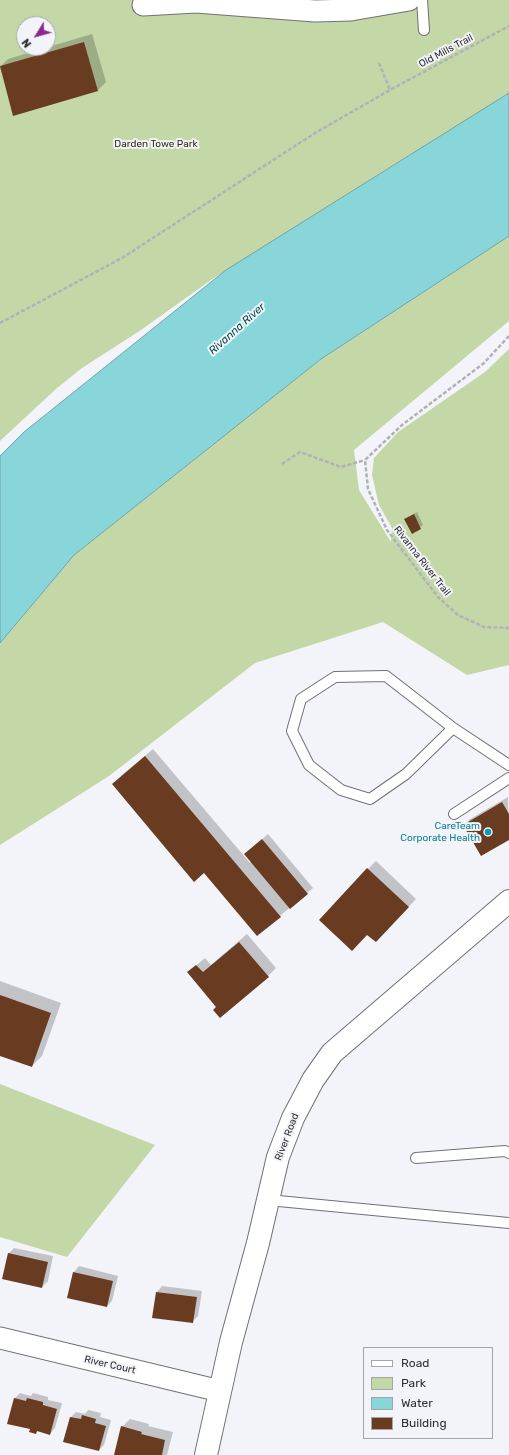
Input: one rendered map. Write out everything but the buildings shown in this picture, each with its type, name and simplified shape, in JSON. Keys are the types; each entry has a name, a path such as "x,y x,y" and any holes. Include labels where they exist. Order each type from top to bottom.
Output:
{"street":[{"path":"138,2 196,2 315,11 351,10 409,0"},
{"name":"River Road","path":"206,1455 220,1391 278,1157 293,1118 313,1080 332,1052 509,901"},
{"name":"River Court","path":"0,1338 220,1391"}],"lane":[{"path":"422,0 424,30"},
{"path":"453,728 406,774 370,799 341,790 309,765 292,731 301,699 335,677 386,676 453,728 509,766"},
{"path":"454,814 509,778"},
{"path":"416,1158 505,1151 509,1153"},
{"path":"268,1200 509,1223"}],"path":[{"name":"Old Mills Trail","path":"0,323 122,258 315,133 390,90 509,26"},
{"path":"379,63 390,90"},
{"path":"282,464 300,452 341,467 365,460 402,425 484,363 509,336"},
{"name":"Rivanna River Trail","path":"365,460 368,489 387,530 438,597 458,615 484,627 509,628"}],"green space":[{"name":"Darden Towe Park","path":"0,0 247,0 296,7 377,0 509,0 509,93 437,140 411,154 211,280 141,330 82,368 57,388 0,441"},
{"path":"509,236 509,321 354,450 359,490 391,542 392,528 379,505 372,475 374,458 398,432 485,372 509,349 509,665 467,675 383,622 255,663 109,776 0,845 0,643 74,555 321,359"},
{"path":"0,1084 155,1145 67,1257 0,1237"}],"water":[{"name":"Rivanna River","path":"509,93 509,236 321,359 74,555 0,643 0,456 24,432 226,270"}],"place":[{"name":"CareTeam Corporate Health","path":"488,832"}]}
